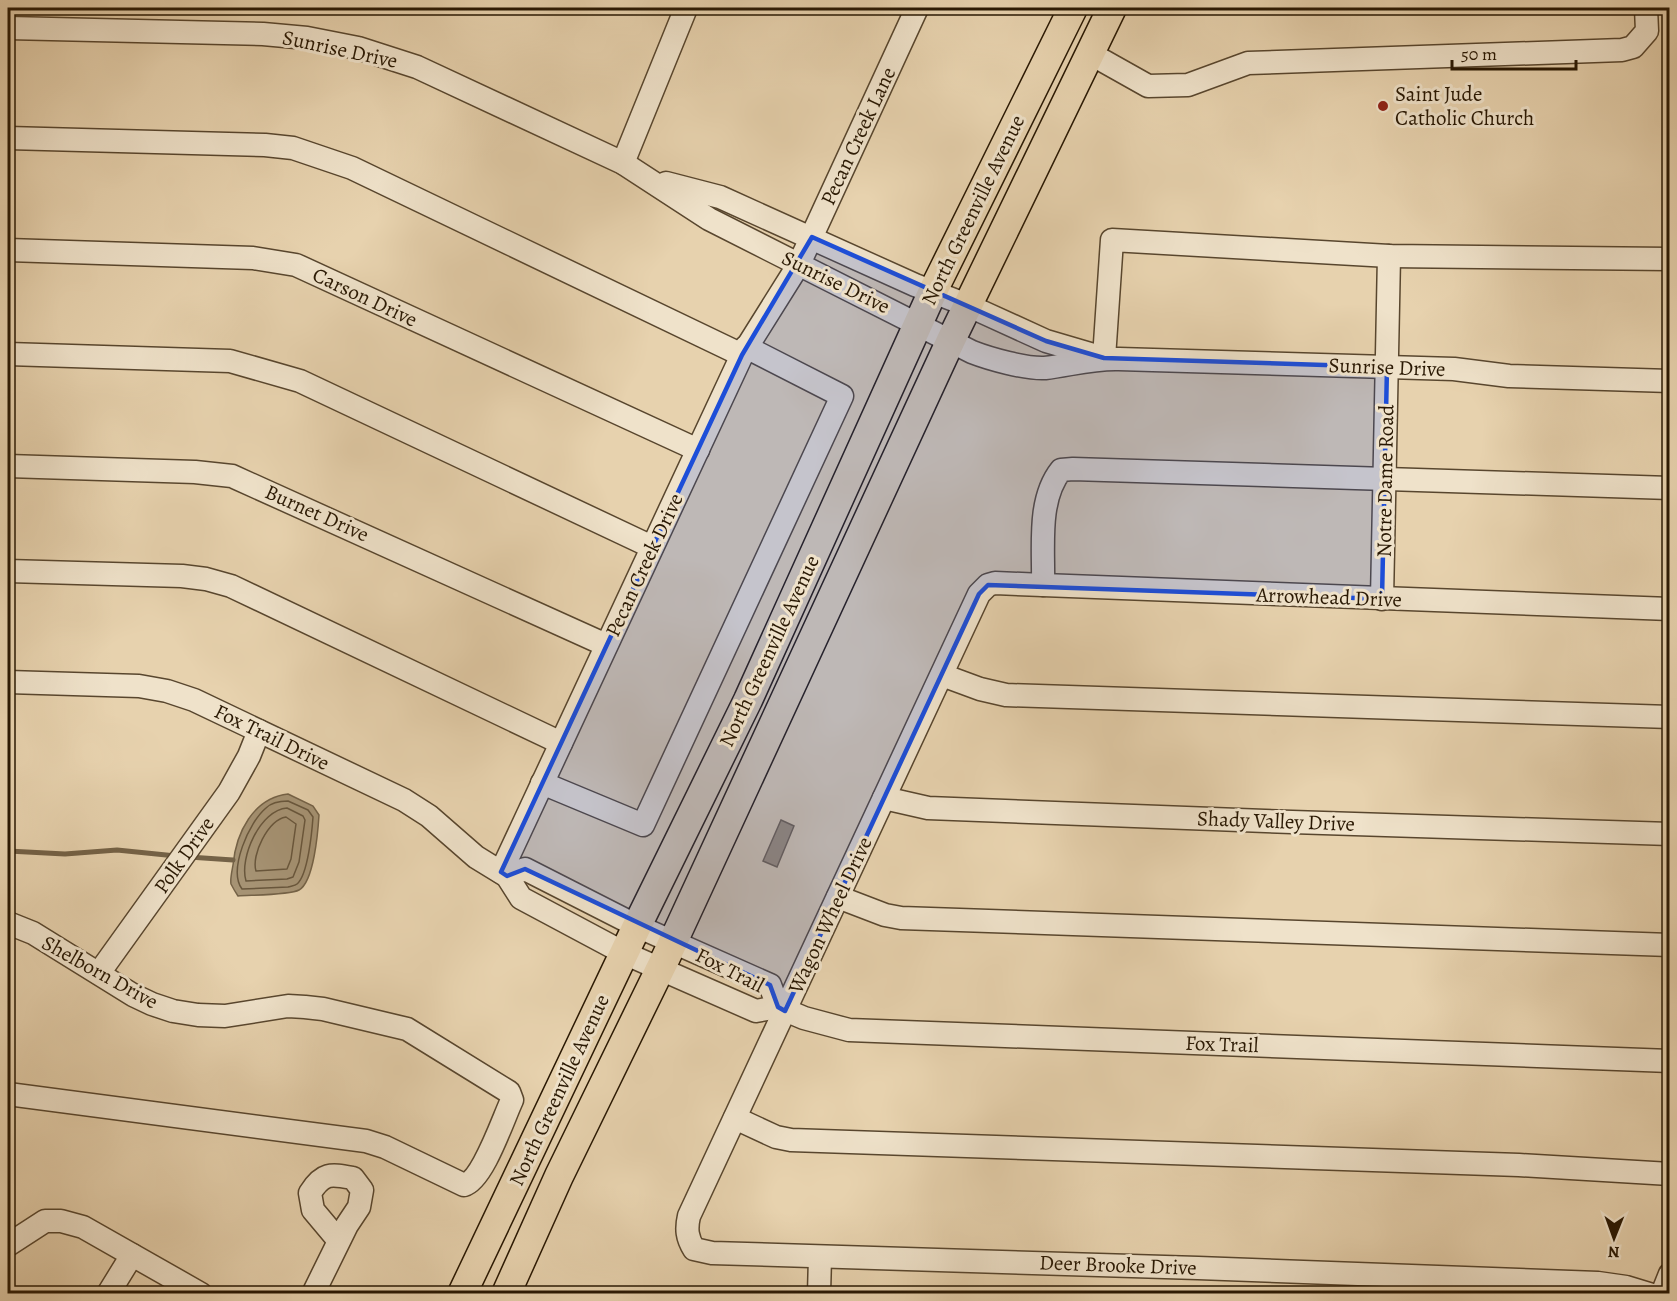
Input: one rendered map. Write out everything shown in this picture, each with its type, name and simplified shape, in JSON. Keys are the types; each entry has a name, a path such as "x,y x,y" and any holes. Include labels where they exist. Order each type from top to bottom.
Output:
{"main road":[{"name":"North Greenville Avenue","path":"462,1293 637,926 748,700 933,291 1073,8"},
{"name":"North Greenville Avenue","path":"506,1293 559,1176 660,969 967,305 1112,8"},
{"path":"1057,41 1091,54"}],"street":[{"path":"623,163 686,8"},
{"name":"Pecan Creek Lane","path":"799,264 918,8"},
{"path":"1091,54 1148,86 1188,85 1248,63 1622,50 1633,47 1647,31 1646,8"},
{"name":"Sunrise Drive","path":"8,28 263,34 307,38 358,48 417,66 623,163 709,219 984,357 1042,368 1104,358 1454,369 1509,376 1670,381"},
{"path":"8,138 265,145 302,151 352,168 842,396 643,825 542,783"},
{"name":"Sunrise Drive","path":"647,177 720,198 1046,341 1104,358"},
{"path":"1104,358 1112,240 1389,256 1670,259"},
{"name":"Carson Drive","path":"8,250 253,258 296,265 698,450"},
{"name":"Notre Dame Road","path":"1382,599 1389,256"},
{"name":"Pecan Creek Drive","path":"504,874 542,783 744,351 799,264"},
{"path":"8,354 230,360 253,366 300,381 652,547"},
{"name":"Burnet Drive","path":"8,466 216,473 241,479 606,645"},
{"path":"1043,585 1045,500 1052,481 1061,470 1670,488"},
{"path":"8,571 182,576 206,579 231,586 561,743"},
{"name":"Arrowhead Drive","path":"988,585 995,583 1670,609"},
{"name":"Wagon Wheel Drive","path":"693,1249 688,1240 689,1216 735,1118 781,1009 838,897 979,594 988,585"},
{"path":"942,675 980,689 1006,695 1670,717"},
{"name":"Fox Trail Drive","path":"8,682 139,686 167,691 194,700 404,800 429,816 476,857 504,874 521,898 624,953 660,969"},
{"name":"Polk Drive","path":"99,973 230,792 260,731"},
{"name":"Shady Valley Drive","path":"884,798 927,808 1303,823 1670,834"},
{"path":"504,874 525,869 672,942"},
{"path":"838,897 885,915 901,918 1670,945"},
{"name":"Shelborn Drive","path":"8,923 33,933 133,995 152,1004 181,1012 225,1016 288,1006 305,1007 323,1009 407,1029 509,1092 512,1100 483,1167 471,1183 464,1185 386,1147 366,1141 8,1094"},
{"name":"Fox Trail","path":"672,942 770,985 781,1009"},
{"name":"Fox Trail","path":"660,969 756,1011 781,1009 825,1025 849,1030 1670,1061"},
{"path":"735,1118 776,1137 791,1140 1519,1165 1670,1174"},
{"path":"8,1245 45,1221 61,1221 83,1227 201,1293"},
{"path":"313,1293 339,1241"},
{"name":"Deer Brooke Drive","path":"693,1249 712,1253 1186,1267 1598,1283 1649,1293"},
{"path":"108,1293 132,1255"},
{"path":"819,1293 820,1257"},
{"path":"1662,1293 1670,1274"}],"highlighted area":[{"path":"812,237 1046,341 1104,358 1387,367 1382,599 988,585 979,594 785,1011 778,1007 770,985 525,869 507,876 501,872 742,355"}],"water":[{"path":"288,794 313,806 319,815 314,856 308,877 304,885 294,892 238,896 231,880 235,853 242,830 256,810 265,802"},
{"path":"781,820 794,826 777,867 763,861"}],"waterway":[{"path":"8,851 65,854 117,850 176,856"},
{"path":"189,857 233,860"}],"place":[{"name":"Saint Jude Catholic Church","path":"1383,106"}]}
